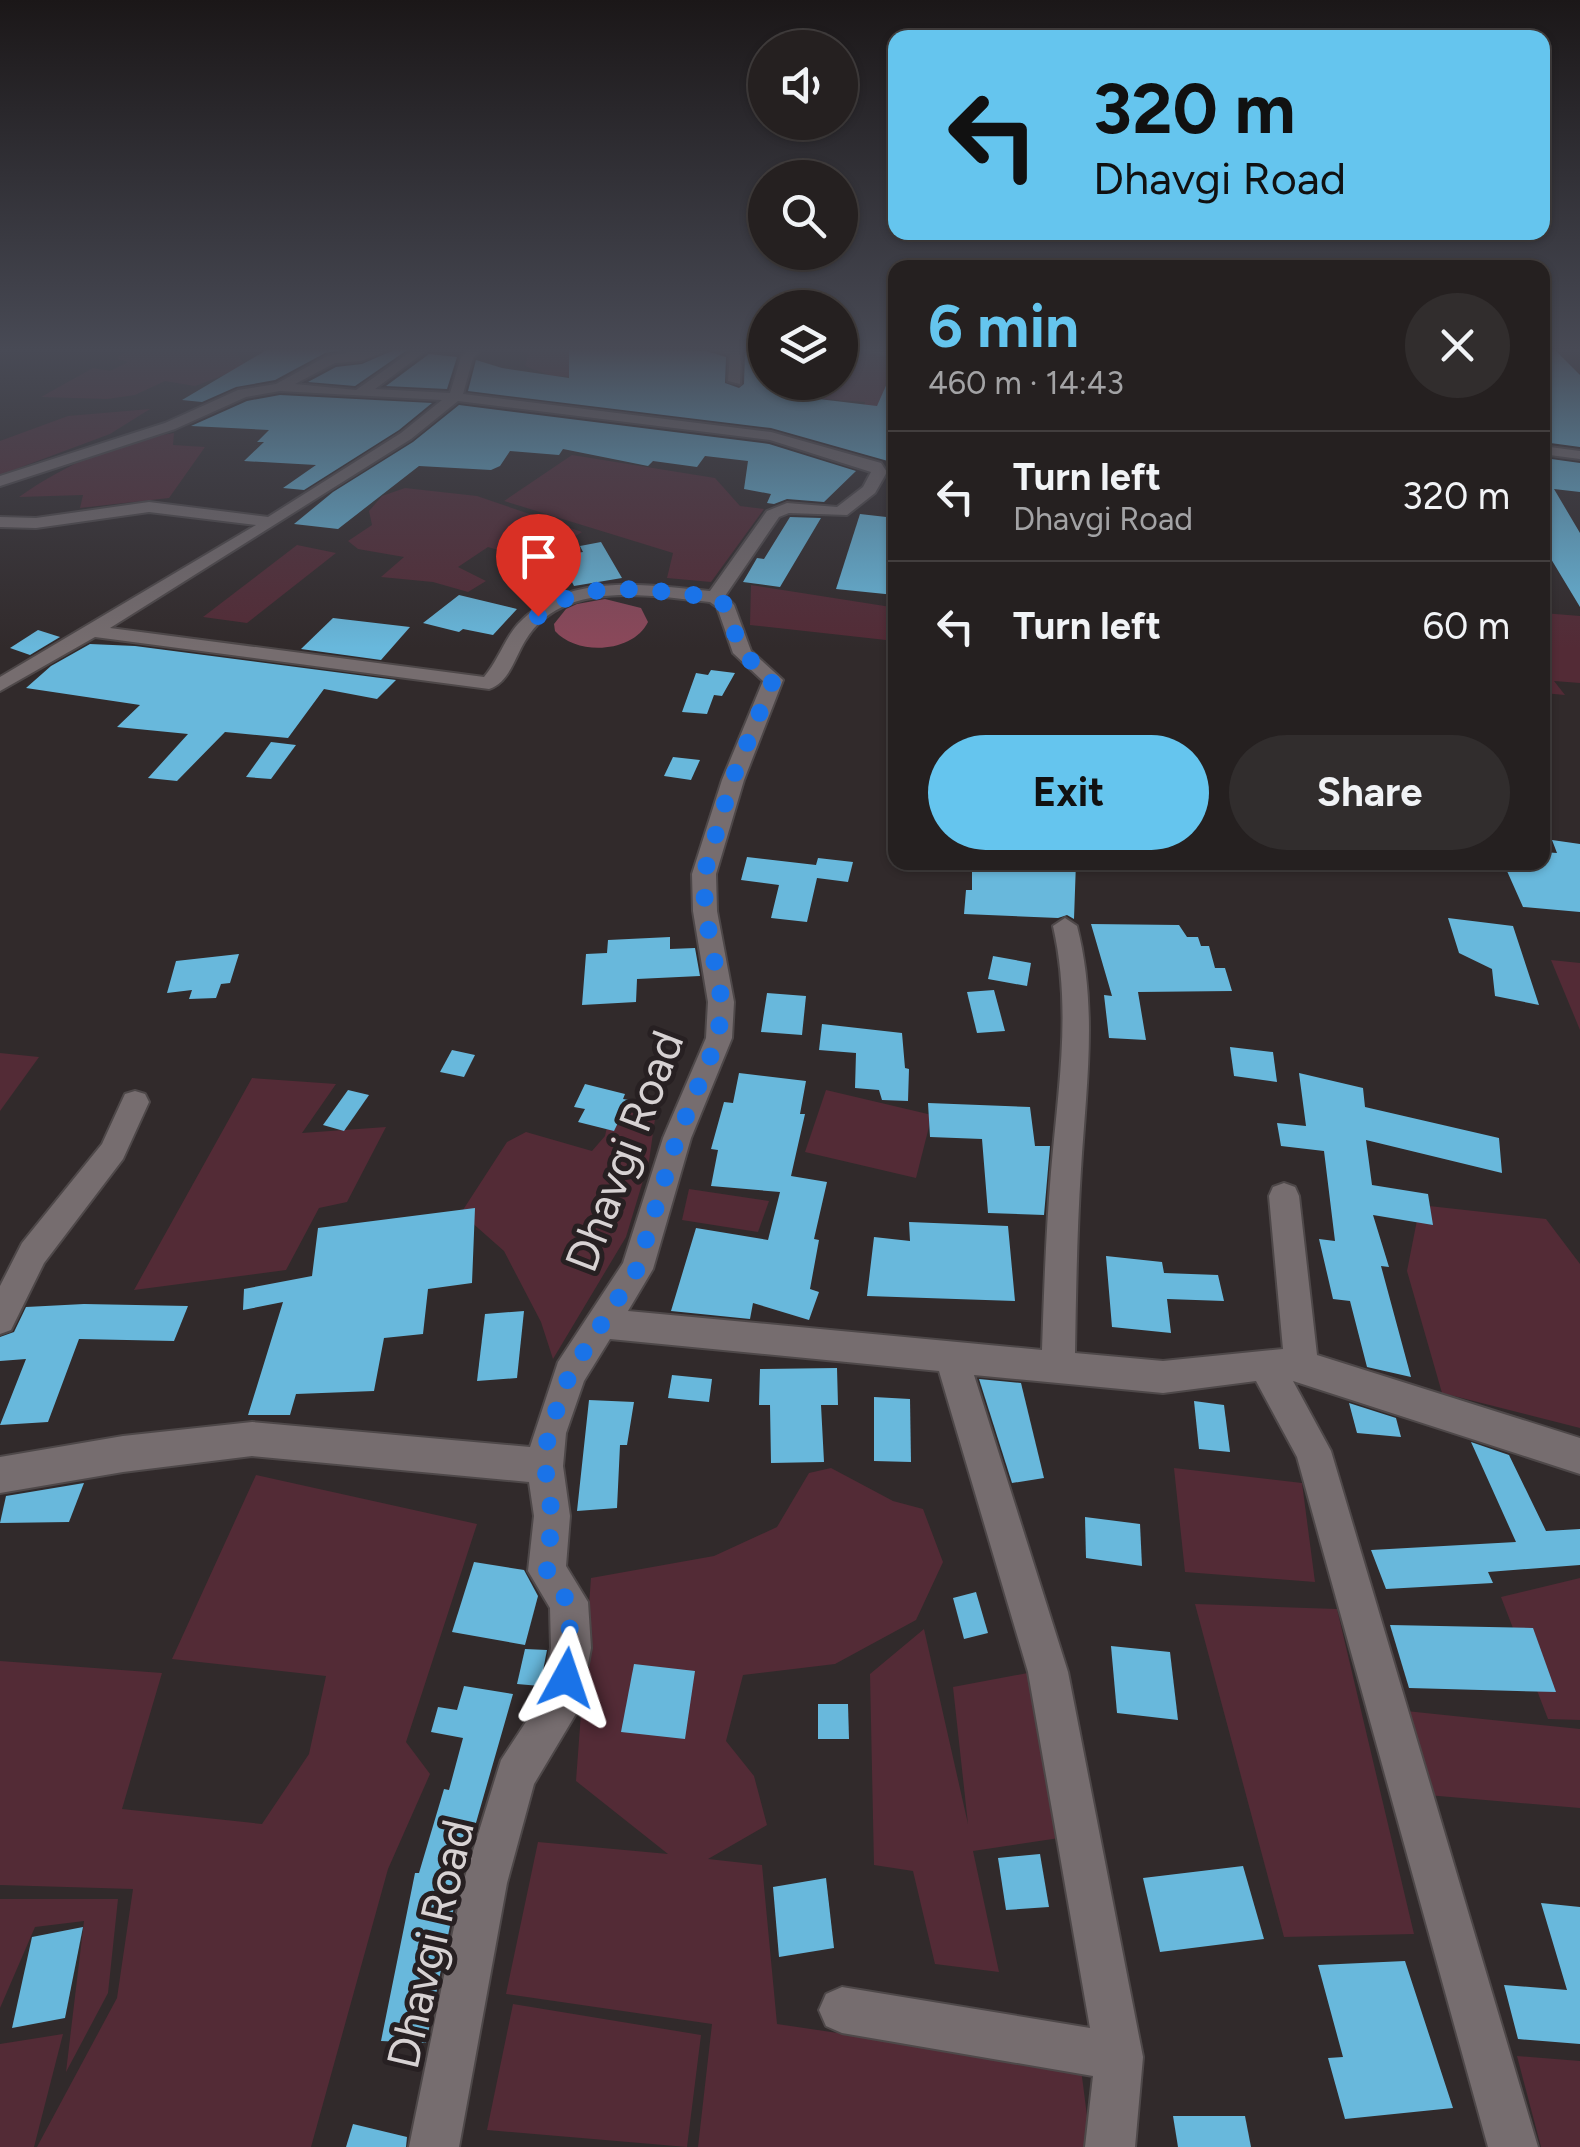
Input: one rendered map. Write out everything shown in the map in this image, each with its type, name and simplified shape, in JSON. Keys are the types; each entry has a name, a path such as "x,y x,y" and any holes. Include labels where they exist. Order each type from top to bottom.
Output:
{"street":[{"path":"0,481 101,448"},
{"path":"0,685 387,448"},
{"path":"92,631 488,684 497,676 522,631 553,602 618,589 715,597 773,514 788,508 841,512 869,490 879,472 876,466 814,448"},
{"path":"1550,451 1580,455"},
{"path":"0,522 36,523 150,507 270,522"},
{"name":"Dhavgi Road","path":"434,2147 485,1883 516,1775 560,1707 571,1648 568,1602 547,1571 552,1516 545,1466 548,1433 570,1373 637,1269 677,1138 718,1038 722,1002 705,911 704,874 732,780 773,680 742,653 725,605 715,597"},
{"path":"1058,1369 1065,1186 1079,1012 1073,954 1065,926"},
{"path":"0,1320 33,1253 112,1151 134,1102"},
{"path":"1284,1196 1283,1365 1313,1451 1513,2147"},
{"path":"600,1323 1163,1377 1283,1365 1580,1456"},
{"path":"952,1359 1048,1672 1119,2057 1110,2147"},
{"path":"0,1474 252,1438 545,1466"},
{"path":"842,2010 1119,2057"}],"shaded area":[{"path":"0,448 72,448 0,475"},
{"path":"115,448 204,448 169,498 80,508 83,495 19,497 93,456"},
{"path":"572,455 715,478 740,506 764,509 711,582 667,578 673,553 504,501"},
{"path":"405,488 477,496 582,532 536,561 488,547 458,567 486,581 468,592 433,582 381,577 404,557 358,549 348,541 372,525 369,511 382,496"},
{"path":"297,545 336,553 247,623 203,617"},
{"path":"751,585 888,607 886,640 750,625"},
{"path":"605,599 641,608 648,622 641,632 604,648 577,644 555,631 554,624 566,609"},
{"path":"1550,614 1580,616 1580,683 1554,681 1565,695 1550,694"},
{"path":"1551,960 1580,963 1580,1030"},
{"path":"0,1053 39,1057 0,1111"},
{"path":"252,1078 336,1084 302,1133 386,1127 347,1202 319,1208 286,1270 134,1290"},
{"path":"826,1090 932,1115 916,1178 805,1152"},
{"path":"630,1112 655,1119 649,1161 626,1237 553,1359 541,1322 504,1251 461,1213 507,1142 526,1132 592,1151 605,1136 610,1113"},
{"path":"689,1189 769,1201 758,1232 682,1220"},
{"path":"1420,1205 1546,1219 1580,1264 1580,1428 1442,1393 1407,1271"},
{"path":"831,1468 893,1501 923,1509 943,1562 916,1620 835,1664 743,1675 726,1741 754,1776 767,1825 708,1859 762,1865 777,2024 1081,2069 1091,2147 698,2147 712,2024 506,1994 538,1842 668,1854 576,1781 591,1578 714,1556 777,1527 809,1473"},
{"path":"1174,1468 1302,1483 1315,1582 1185,1572"},
{"path":"256,1475 477,1524 406,1742 430,1774 388,1869 311,2147 37,2147 117,1998 133,1889 0,1885 0,1661 162,1673 122,1809 262,1824 309,1754 326,1676 172,1659"},
{"path":"1580,1578 1580,1720 1548,1719 1501,1597"},
{"path":"1195,1604 1337,1609 1414,1934 1284,1937"},
{"path":"924,1629 968,1824 953,1687 1033,1672 1066,1837 973,1851 999,1972 935,1964 913,1871 874,1865 870,1674"},
{"path":"1406,1711 1580,1729 1580,1808 1427,1795"},
{"path":"0,1899 118,1899 108,1993 66,2072 84,1921 35,1927 0,2008"},
{"path":"513,2004 701,2035 687,2147 487,2130"},
{"path":"63,2034 34,2147 0,2147 0,2044"},
{"path":"1517,2056 1580,2061 1580,2147 1541,2147"}],"building":[{"path":"257,448 370,448 304,490 283,488 316,465 244,461"},
{"path":"403,448 783,448 856,471 824,502 787,499 774,504 767,503 771,494 744,489 748,461 705,456 697,467 653,461 648,466 563,449 559,455 510,451 500,466 491,470 419,466 338,529 294,524 333,492"},
{"path":"843,448 888,448 888,461"},
{"path":"1550,459 1580,463 1580,492 1554,489 1580,533 1580,607 1550,557"},
{"path":"860,514 888,517 888,594 836,589"},
{"path":"790,517 821,518 780,587 743,582 757,558 764,559"},
{"path":"601,542 622,578 574,586 559,556 583,552 580,546"},
{"path":"459,595 517,609 493,635 423,623"},
{"path":"333,618 410,627 381,660 301,649"},
{"path":"38,630 60,637 30,655 10,648"},
{"path":"90,644 135,646 396,680 377,699 324,689 288,738 225,732 177,781 148,778 188,734 117,727 140,705 26,688 51,666"},
{"path":"711,670 735,673 722,696 714,695 707,714 682,712 696,673 708,675"},
{"path":"271,742 296,745 271,779 246,777"},
{"path":"673,757 700,760 691,780 664,776"},
{"path":"1552,840 1580,844 1580,912 1523,907 1507,870 1550,870 1550,853 1557,853"},
{"path":"747,857 816,865 818,858 853,862 848,882 817,878 807,922 771,918 779,885 741,880"},
{"path":"972,870 1076,870 1074,919 1067,915 1058,918 964,914 966,890 972,890"},
{"path":"1448,918 1513,926 1539,1005 1495,996 1492,969 1459,953"},
{"path":"1091,924 1179,925 1187,937 1198,937 1201,946 1209,946 1215,968 1225,968 1232,991 1138,992 1146,1040 1109,1038 1104,995 1112,996"},
{"path":"670,937 670,949 695,948 700,976 637,979 636,1002 582,1005 586,954 607,953 608,940"},
{"path":"239,954 230,983 221,984 216,998 189,999 192,990 167,993 176,961"},
{"path":"993,956 1031,963 1027,986 988,979"},
{"path":"994,990 1005,1031 977,1033 967,992"},
{"path":"767,993 806,996 802,1035 761,1032"},
{"path":"822,1024 902,1033 905,1068 909,1069 908,1101 882,1100 879,1090 855,1088 856,1053 819,1050"},
{"path":"1230,1047 1273,1052 1277,1082 1234,1076"},
{"path":"452,1050 475,1055 464,1077 440,1072"},
{"path":"739,1073 806,1081 800,1114 805,1114 791,1176 827,1182 814,1239 819,1240 810,1289 819,1292 809,1320 753,1303 750,1319 671,1311 696,1228 768,1240 780,1192 711,1186 718,1150 711,1149 724,1102 733,1103"},
{"path":"1299,1073 1363,1088 1365,1107 1499,1138 1502,1173 1366,1140 1372,1185 1428,1194 1433,1225 1373,1215 1389,1267 1381,1266 1411,1377 1367,1367 1350,1301 1333,1299 1319,1239 1335,1241 1324,1151 1281,1146 1277,1123 1306,1126"},
{"path":"585,1084 625,1094 623,1099 629,1100 614,1131 578,1122 585,1109 574,1107"},
{"path":"348,1090 369,1095 344,1131 323,1125"},
{"path":"928,1103 1030,1107 1035,1146 1050,1146 1044,1215 988,1213 982,1139 930,1137"},
{"path":"475,1208 472,1283 428,1289 423,1334 384,1338 374,1391 296,1394 290,1415 248,1415 283,1302 243,1310 244,1289 312,1276 318,1228"},
{"path":"909,1222 1008,1226 1015,1301 867,1296 874,1237 910,1241"},
{"path":"1106,1256 1162,1262 1164,1273 1218,1275 1224,1301 1167,1299 1171,1333 1112,1327"},
{"path":"188,1306 174,1341 79,1339 48,1422 0,1425 26,1359 0,1361 0,1337 14,1332 26,1307"},
{"path":"524,1311 517,1378 477,1381 485,1314"},
{"path":"837,1368 838,1405 821,1405 824,1462 771,1463 770,1405 759,1405 760,1369"},
{"path":"672,1375 712,1379 709,1402 668,1398"},
{"path":"979,1379 1021,1383 1044,1478 1012,1483"},
{"path":"874,1397 910,1399 911,1462 874,1461"},
{"path":"589,1400 634,1402 627,1445 620,1445 617,1508 577,1511"},
{"path":"1194,1401 1224,1405 1230,1452 1199,1449"},
{"path":"1349,1403 1396,1418 1401,1437 1357,1433"},
{"path":"1471,1442 1509,1455 1546,1531 1580,1529 1580,1565 1488,1572 1493,1583 1386,1589 1371,1550 1516,1542"},
{"path":"84,1483 69,1522 0,1523 6,1496"},
{"path":"1085,1517 1140,1524 1142,1566 1086,1558"},
{"path":"474,1562 524,1570 538,1596 525,1645 452,1632"},
{"path":"976,1592 988,1633 964,1639 953,1598"},
{"path":"1390,1625 1533,1628 1556,1692 1409,1688"},
{"path":"1111,1646 1170,1652 1178,1720 1117,1713"},
{"path":"525,1649 547,1650 540,1686 517,1684"},
{"path":"634,1664 695,1671 685,1739 621,1732"},
{"path":"464,1686 513,1694 459,1882 426,2043 381,2041 415,1873 419,1873 444,1789 449,1790 463,1738 431,1732 438,1707 457,1710"},
{"path":"818,1704 848,1704 849,1739 818,1739"},
{"path":"1040,1854 1049,1907 1006,1910 998,1858"},
{"path":"1243,1866 1264,1939 1160,1952 1143,1878"},
{"path":"826,1878 834,1948 779,1957 773,1887"},
{"path":"1541,1903 1580,1907 1580,2044 1518,2039 1504,1985 1567,1990"},
{"path":"83,1927 65,2018 12,2028 32,1937"},
{"path":"1405,1961 1453,2108 1345,2119 1328,2058 1343,2057 1318,1965"},
{"path":"1173,2116 1245,2116 1251,2147 1178,2147"},
{"path":"353,2124 407,2137 406,2147 346,2147"}],"route":[{"path":"538,616 553,602 618,589 715,597 725,605 742,653 773,680 732,780 704,874 705,911 722,1002 718,1038 677,1138 637,1269 570,1373 548,1433 545,1466 552,1516 547,1571 568,1602 571,1648 566,1678"}]}
